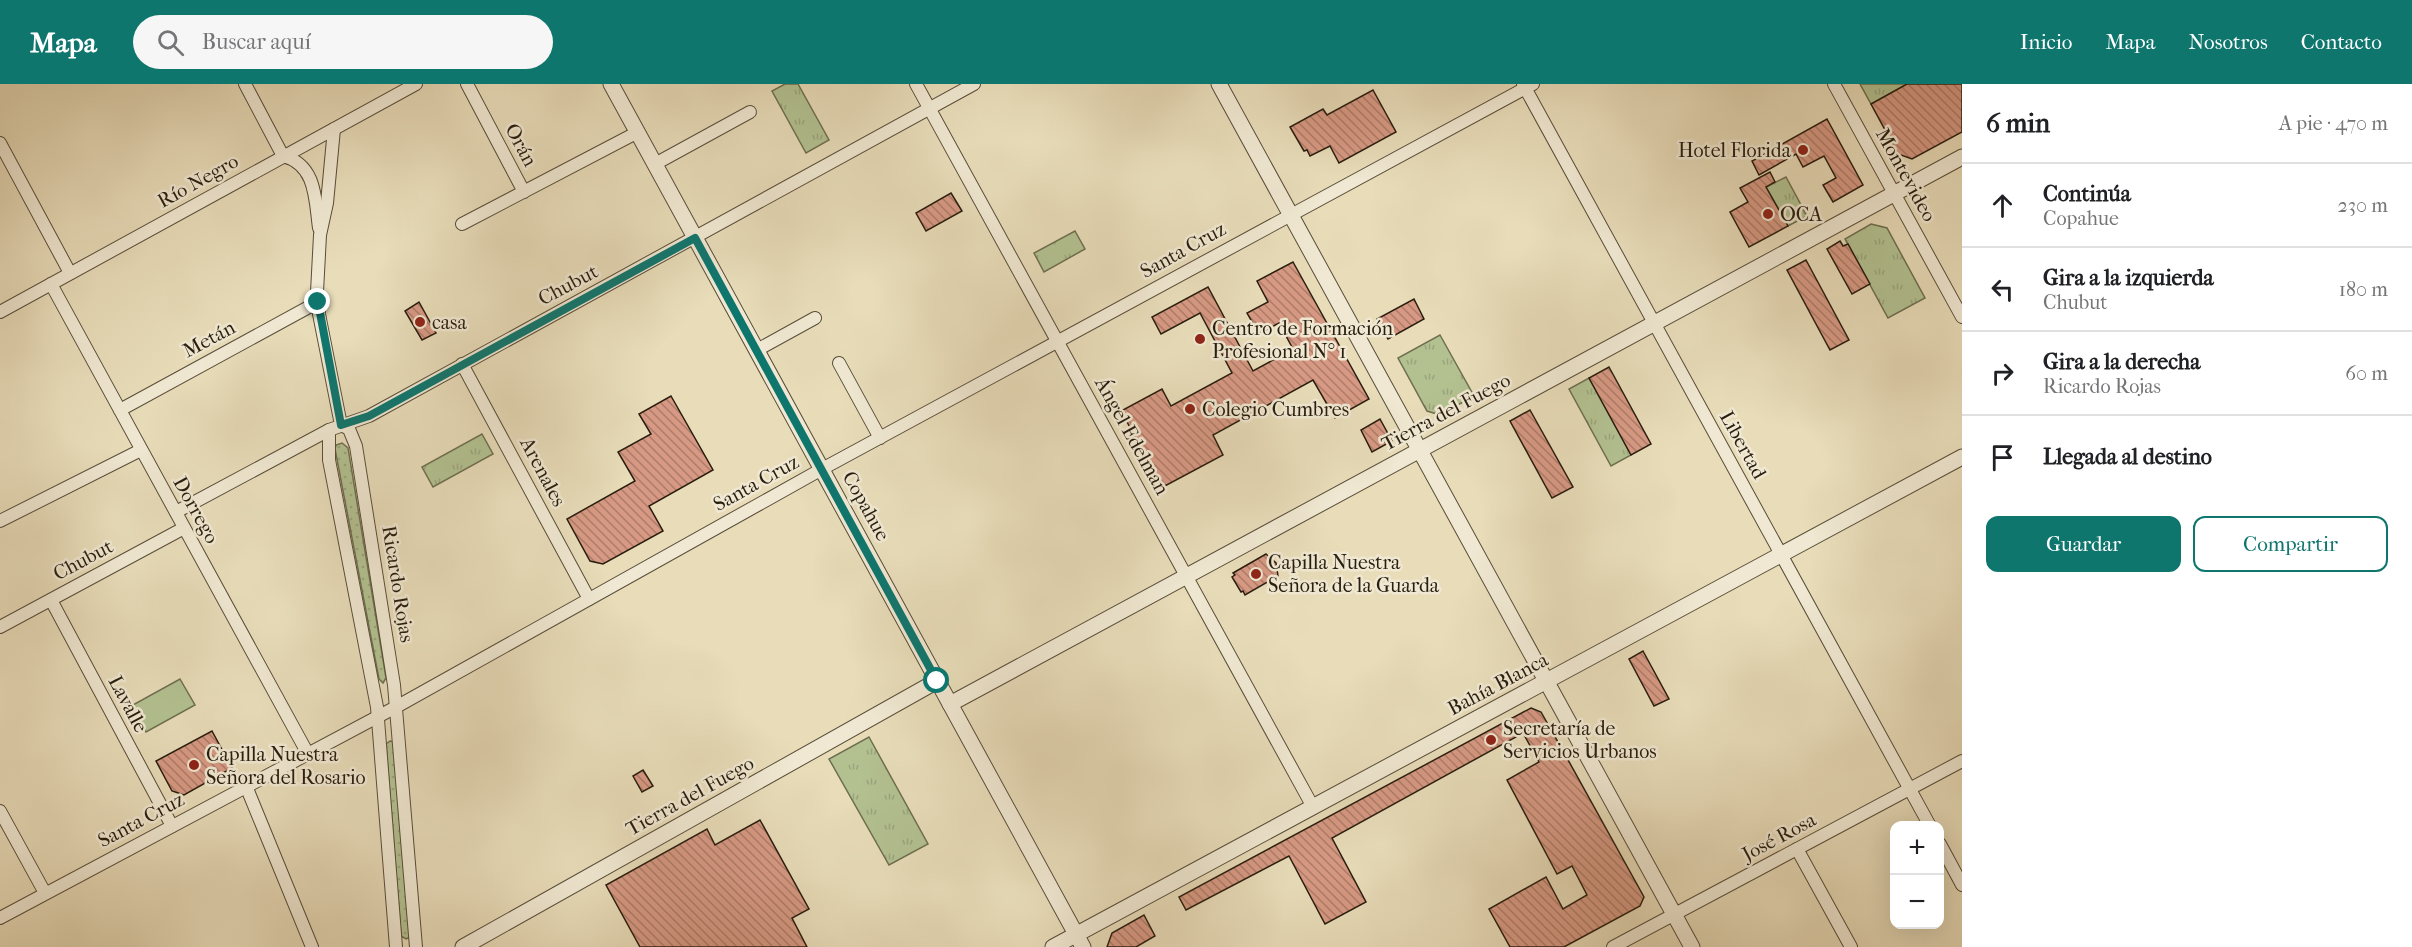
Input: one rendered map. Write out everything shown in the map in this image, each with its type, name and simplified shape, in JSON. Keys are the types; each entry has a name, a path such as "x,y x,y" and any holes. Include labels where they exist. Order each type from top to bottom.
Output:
{"street":[{"path":"244,84 283,156"},
{"name":"Río Negro","path":"0,312 416,84"},
{"name":"Orán","path":"467,84 524,192"},
{"name":"Copahue","path":"611,84 1080,941"},
{"name":"Ángel Edelman","path":"916,84 1313,807"},
{"name":"Chubut","path":"176,512 329,430 369,416 974,84"},
{"path":"1219,84 1692,947"},
{"name":"Montevideo","path":"1834,84 1962,316"},
{"name":"Santa Cruz","path":"0,918 378,717 822,469 1527,85"},
{"name":"Libertad","path":"1527,85 1654,323 1927,821"},
{"path":"655,164 750,112"},
{"name":"Ricardo Rojas","path":"320,235 327,202 334,129"},
{"path":"462,224 638,132"},
{"path":"0,143 70,273"},
{"name":"Ricardo Rojas","path":"283,156 302,165 313,187 320,235 318,302 341,425 352,434 356,446 396,707 416,947"},
{"name":"Tierra del Fuego","path":"950,704 1962,157"},
{"name":"Dorrego","path":"51,284 308,754"},
{"name":"Metán","path":"120,410 318,302"},
{"path":"757,350 815,318"},
{"path":"839,363 880,438"},
{"name":"Arenales","path":"462,364 590,599"},
{"path":"329,430 328,460 374,686 396,947"},
{"path":"0,521 141,450"},
{"name":"Bahía Blanca","path":"1053,947 1080,941 1313,807 1962,457"},
{"name":"Chubut","path":"0,627 184,528"},
{"name":"Lavalle","path":"51,600 172,826"},
{"name":"Tierra del Fuego","path":"463,947 937,681"},
{"name":"José Rosa","path":"1613,947 1962,761"},
{"path":"246,786 312,947"},
{"path":"0,811 45,894"},
{"path":"1797,849 1851,947"},
{"path":"1944,851 1962,885"}],"green space":[{"path":"785,84 798,84 829,140 806,153 772,91"},
{"path":"1860,84 1907,84 1871,104"},
{"path":"1786,177 1807,216 1788,226 1766,187"},
{"path":"1871,224 1887,228 1925,298 1888,318 1845,239"},
{"path":"1075,231 1085,249 1044,272 1034,253"},
{"path":"1440,335 1474,396 1440,415 1427,411 1398,358"},
{"path":"1589,378 1631,455 1611,466 1569,389"},
{"path":"482,434 493,454 433,487 422,467"},
{"path":"342,443 348,448 386,678 383,683 379,679 335,449 336,445"},
{"path":"180,679 195,705 146,732 131,706"},
{"path":"869,737 928,844 889,865 829,759"},
{"path":"390,741 394,742 410,937 406,939 401,936 386,744"}],"building":[{"path":"1907,84 1962,84 1962,132 1912,159 1898,154 1871,104"},
{"path":"1373,90 1396,132 1339,163 1330,146 1310,156 1307,150 1304,151 1290,127 1323,109 1327,115"},
{"name":"Hotel Florida","path":"1827,119 1863,185 1833,202 1823,185 1836,178 1824,156 1803,167 1796,154 1759,175 1752,161"},
{"path":"1770,172 1775,182 1766,187 1788,226 1749,247 1730,212 1748,202 1740,188"},
{"path":"951,193 962,211 926,231 916,213"},
{"path":"1840,241 1843,246 1848,244 1870,284 1852,294 1827,249"},
{"path":"1806,260 1849,340 1830,350 1787,270"},
{"path":"1293,262 1369,399 1335,418 1313,380 1213,435 1223,455 1163,487 1121,411 1162,389 1171,406 1232,373 1200,313 1161,334 1152,317 1208,287 1253,371 1293,349 1279,323 1259,334 1247,313 1268,302 1257,281"},
{"path":"1414,299 1424,319 1388,339 1377,319"},
{"name":"casa","path":"419,302 436,333 422,340 405,311"},
{"path":"1609,367 1651,444 1631,455 1589,378"},
{"path":"671,396 713,470 649,506 663,531 603,564 590,561 567,519 635,481 618,452 651,434 639,414"},
{"path":"1530,410 1573,487 1552,498 1510,421"},
{"path":"1380,419 1392,441 1372,452 1361,430"},
{"name":"Capilla Nuestra Señora de la Guarda","path":"1266,554 1276,563 1278,576 1245,595 1232,577 1235,575 1233,573"},
{"path":"1643,651 1669,699 1654,706 1629,659"},
{"path":"1531,708 1541,712 1644,897 1640,906 1564,947 1510,947 1489,909 1546,877 1563,909 1587,895 1572,866 1557,874 1507,780 1539,762 1523,733 1332,838 1366,902 1325,924 1289,856 1186,910 1179,897"},
{"name":"Capilla Nuestra Señora del Rosario","path":"212,731 232,768 184,795 172,791 156,761"},
{"path":"643,770 653,786 642,792 633,776"},
{"path":"760,820 809,909 792,918 807,947 640,947 606,885 707,829 715,845"},
{"path":"1144,915 1155,936 1136,947 1107,947 1112,933"}],"place":[{"name":"Hotel Florida","path":"1803,150"},
{"name":"OCA","path":"1768,214"},
{"name":"casa","path":"420,322"},
{"name":"Centro de Formación Profesional N° 1","path":"1200,339"},
{"name":"Colegio Cumbres","path":"1190,409"},
{"name":"Capilla Nuestra Señora de la Guarda","path":"1256,574"},
{"name":"Secretaría de Servicios Urbanos","path":"1491,740"},
{"name":"Capilla Nuestra Señora del Rosario","path":"194,765"}],"route":[{"path":"318,302 341,425 369,416 695,238 937,681"}]}
